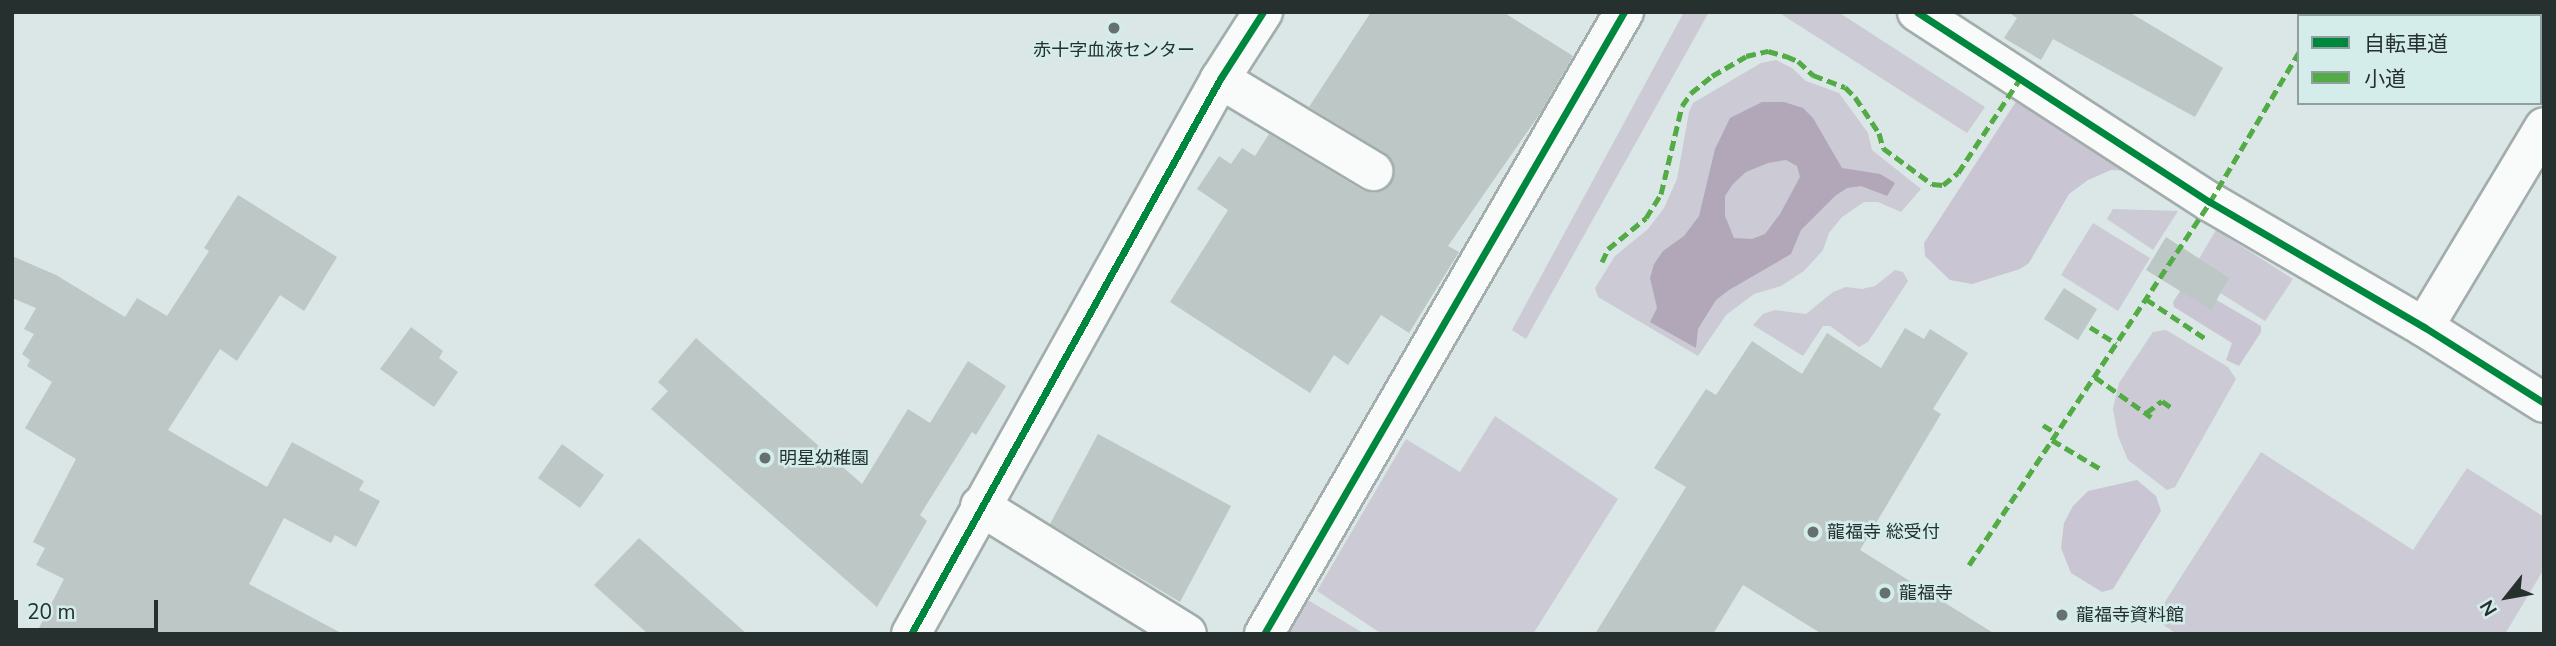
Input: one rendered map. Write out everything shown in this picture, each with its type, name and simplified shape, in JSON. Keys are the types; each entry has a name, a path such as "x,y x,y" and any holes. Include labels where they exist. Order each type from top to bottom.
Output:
{"street":[{"path":"911,634 1220,79 1263,12"},
{"path":"1264,634 1624,12"},
{"path":"1917,12 2210,202 2424,327 2544,403"},
{"path":"2539,12 2544,15"},
{"path":"1220,79 1373,171"},
{"path":"2424,327 2544,127"},
{"path":"980,506 1187,634"}],"shaded area":[{"path":"1684,12 1709,12 1526,339 1512,330"},
{"path":"1778,12 1838,12 1985,107 1967,133"},
{"path":"1776,60 1792,68 1806,81 1839,93 1868,133 1872,150 1921,189 1901,212 1878,202 1864,202 1842,217 1829,233 1823,250 1804,271 1781,286 1754,294 1726,315 1698,356 1598,297 1595,288 1615,256 1648,229 1664,208 1677,179 1693,103 1761,63"},
{"path":"2025,96 2135,171 2111,170 2088,180 2069,194 2029,263 2020,269 1972,284 1950,280 1925,256 1924,243 2017,100"},
{"path":"1762,102 1784,102 1803,108 1813,118 1842,168 1880,174 1895,183 1887,196 1861,186 1847,188 1835,196 1801,230 1791,254 1716,300 1698,329 1696,348 1650,322 1657,308 1650,278 1654,264 1663,251 1684,236 1699,216 1715,149 1730,118","holes":["1786,160 1797,166 1800,177 1780,214 1765,234 1752,239 1734,238 1725,216 1725,196 1733,184 1746,172 1768,163"]},
{"path":"2113,209 2178,211 2153,250 2107,219"},
{"path":"2093,223 2150,258 2118,311 2061,275"},
{"path":"2216,230 2293,279 2265,321 2190,274"},
{"path":"1895,270 1903,272 1908,281 1868,342 1859,347 1830,326 1823,326 1803,356 1753,325 1763,314 1775,310 1806,314 1833,292 1846,287 1862,289 1875,286"},
{"path":"2186,282 2261,326 2261,332 2239,366 2226,360 2232,343 2174,307 2173,302"},
{"path":"2166,330 2228,367 2236,379 2175,487 2167,490 2128,460 2118,436 2113,409 2119,383 2153,332"},
{"path":"1495,416 1618,499 1533,634 1382,634 1317,591 1406,439 1460,472"},
{"path":"2261,452 2413,550 2467,468 2544,517 2544,569 2505,634 2177,634 2154,619"},
{"path":"2137,480 2156,496 2161,511 2113,589 2102,592 2071,573 2061,548 2064,523 2073,506 2088,491"},
{"path":"1306,599 1365,634 1286,634"}],"building":[{"path":"1371,12 1503,12 1573,56 1541,112 1448,246 1459,252 1409,333 1381,315 1348,365 1334,355 1310,393 1170,302 1228,210 1197,189 1219,156 1231,164 1242,148 1255,156 1269,134 1362,190 1373,193 1384,190 1391,183 1395,171 1392,161 1385,153 1309,107"},
{"path":"2008,12 2129,12 2223,68 2195,117 2053,39 2041,60 2004,38 2017,18"},
{"path":"238,195 337,257 304,311 280,295 237,361 220,349 168,430 267,487 292,442 364,481 359,490 380,501 356,547 335,535 331,543 284,518 249,584 343,634 36,634 64,579 36,565 45,548 33,542 76,459 25,428 52,382 27,366 30,360 22,354 34,334 24,329 36,308 12,298 12,256 56,275 125,317 137,298 167,316 209,251 204,248"},
{"path":"2166,237 2229,278 2211,310 2146,270"},
{"path":"2064,288 2097,309 2078,340 2044,319"},
{"path":"411,327 443,351 439,358 458,372 434,407 380,369"},
{"path":"1905,328 1924,339 1930,329 1968,353 1933,409 1941,414 1860,550 1995,634 1822,634 1743,585 1713,634 1595,634 1686,487 1654,468 1706,389 1716,395 1752,341 1802,374 1827,333 1881,368"},
{"path":"696,338 862,484 908,409 930,423 968,361 1006,386 976,435 972,432 920,515 927,521 877,607 651,409 668,391 658,382"},
{"path":"1098,434 1231,506 1180,602 1050,524"},
{"path":"562,444 604,475 580,508 538,478"},
{"path":"639,538 747,634 648,634 594,585"}],"marked path":[{"path":"1602,262 1608,249 1646,218 1661,194 1682,106 1691,93 1712,76 1746,56 1768,51 1786,56 1798,61 1813,75 1845,87 1879,133 1883,148 1932,184 1943,185 1958,173 2020,79"},
{"path":"1969,565 2210,202 2297,55"},
{"path":"2146,299 2206,339"},
{"path":"2090,327 2116,343"},
{"path":"2095,377 2151,417"},
{"path":"2146,413 2162,401 2172,408"},
{"path":"2043,425 2056,433"},
{"path":"2052,440 2099,468"}],"cycle path":[{"path":"911,634 1220,79 1263,12"},
{"path":"1264,634 1624,12"},
{"path":"1917,12 2210,202 2424,327 2544,403"}],"place":[{"name":"赤十字血液センター","path":"1114,28"},
{"name":"明星幼稚園","path":"765,458"},
{"name":"龍福寺 総受付","path":"1813,532"},
{"name":"龍福寺","path":"1885,593"},
{"name":"龍福寺資料館","path":"2062,615"}]}
